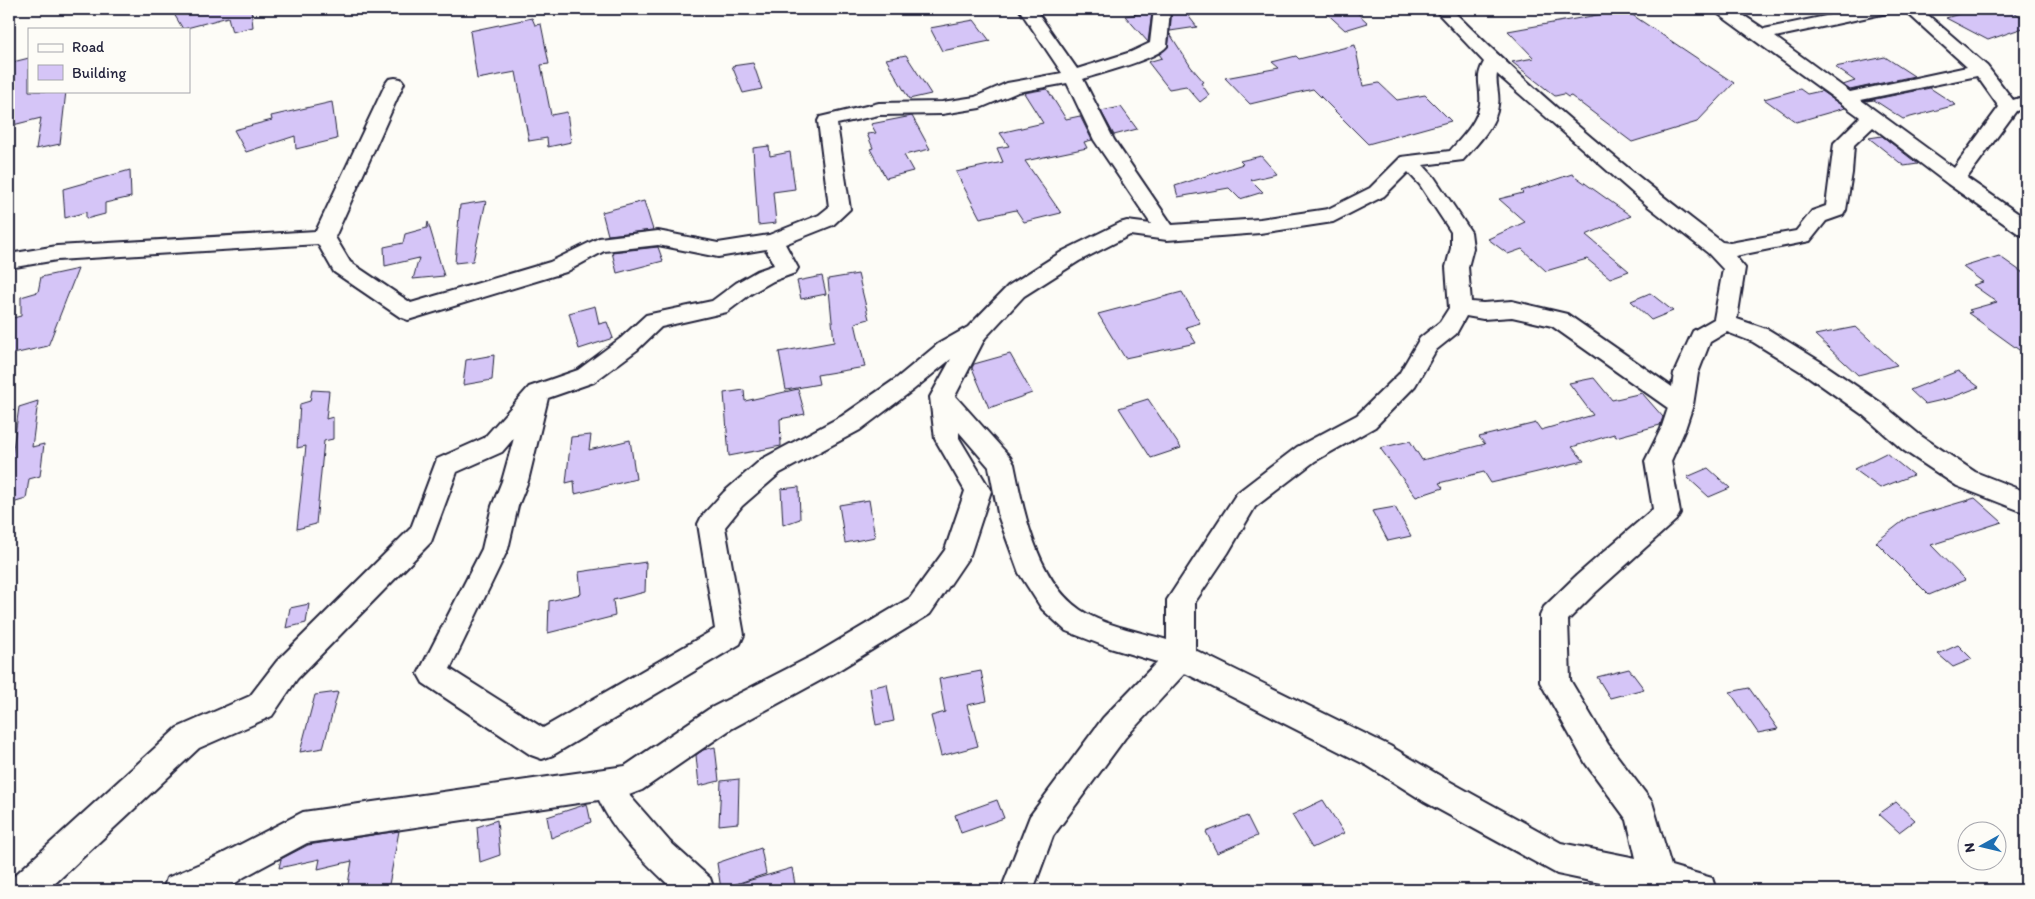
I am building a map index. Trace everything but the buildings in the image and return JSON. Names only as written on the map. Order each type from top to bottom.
[{"type":"street","points":[[1027,9],[1073,76],[1104,140],[1167,233]]},
{"type":"street","points":[[324,237],[342,267],[408,312],[558,267],[599,245],[658,238],[718,250],[773,241],[826,220],[840,209],[827,121],[879,109],[942,108],[980,102],[1013,87],[1073,76],[1137,56],[1158,46],[1162,9]]},
{"type":"street","points":[[1442,9],[1494,61],[1656,202],[1716,248],[1734,268],[1726,323]]},
{"type":"street","points":[[1723,9],[1762,35],[1956,180],[2026,229]]},
{"type":"street","points":[[1762,35],[1881,9]]},
{"type":"street","points":[[1911,9],[2018,105],[1956,180]]},
{"type":"street","points":[[179,890],[303,828],[630,780],[720,719],[824,664],[920,606],[957,555],[978,491],[947,440],[942,397],[976,333],[1016,291],[1071,256],[1127,228],[1167,233],[1260,226],[1333,215],[1377,192],[1408,161],[1456,156],[1475,134],[1489,109],[1486,72],[1494,61]]},
{"type":"street","points":[[1846,98],[1981,70]]},
{"type":"street","points":[[324,237],[395,83]]},
{"type":"street","points":[[1716,248],[1730,250],[1803,236],[1819,216],[1836,210],[1842,173],[1844,143],[1872,117]]},
{"type":"street","points":[[1017,890],[1041,827],[1114,728],[1181,656],[1181,600],[1219,545],[1246,500],[1306,454],[1366,421],[1407,380],[1428,344],[1448,328],[1460,308],[1457,268],[1462,248],[1462,232],[1427,181],[1408,161]]},
{"type":"street","points":[[9,261],[57,253],[324,237]]},
{"type":"street","points":[[24,890],[188,738],[261,706],[287,670],[422,534],[446,466],[493,446],[537,394],[586,376],[629,344],[654,321],[719,307],[758,280],[788,268],[773,241]]},
{"type":"street","points":[[1460,308],[1483,311],[1512,309],[1559,320],[1681,405]]},
{"type":"street","points":[[1646,885],[1641,813],[1597,754],[1555,682],[1554,616],[1586,584],[1667,513],[1658,461],[1673,429],[1681,405],[1686,373],[1700,337],[1726,323],[1762,336],[1813,368],[1872,409],[1912,444],[1966,479],[2026,503]]},
{"type":"street","points":[[537,394],[515,481],[505,506],[495,549],[433,674],[542,745],[730,635],[711,524],[733,499],[770,466],[851,423],[905,384],[946,350],[976,333]]},
{"type":"street","points":[[942,397],[1001,464],[1012,518],[1033,573],[1052,601],[1076,622],[1110,636],[1181,656],[1379,756],[1436,791],[1557,858],[1646,885],[1700,890]]},
{"type":"street","points":[[608,784],[619,808],[659,853],[698,890]]},
{"type":"street","points":[[200,890],[232,865]]}]
